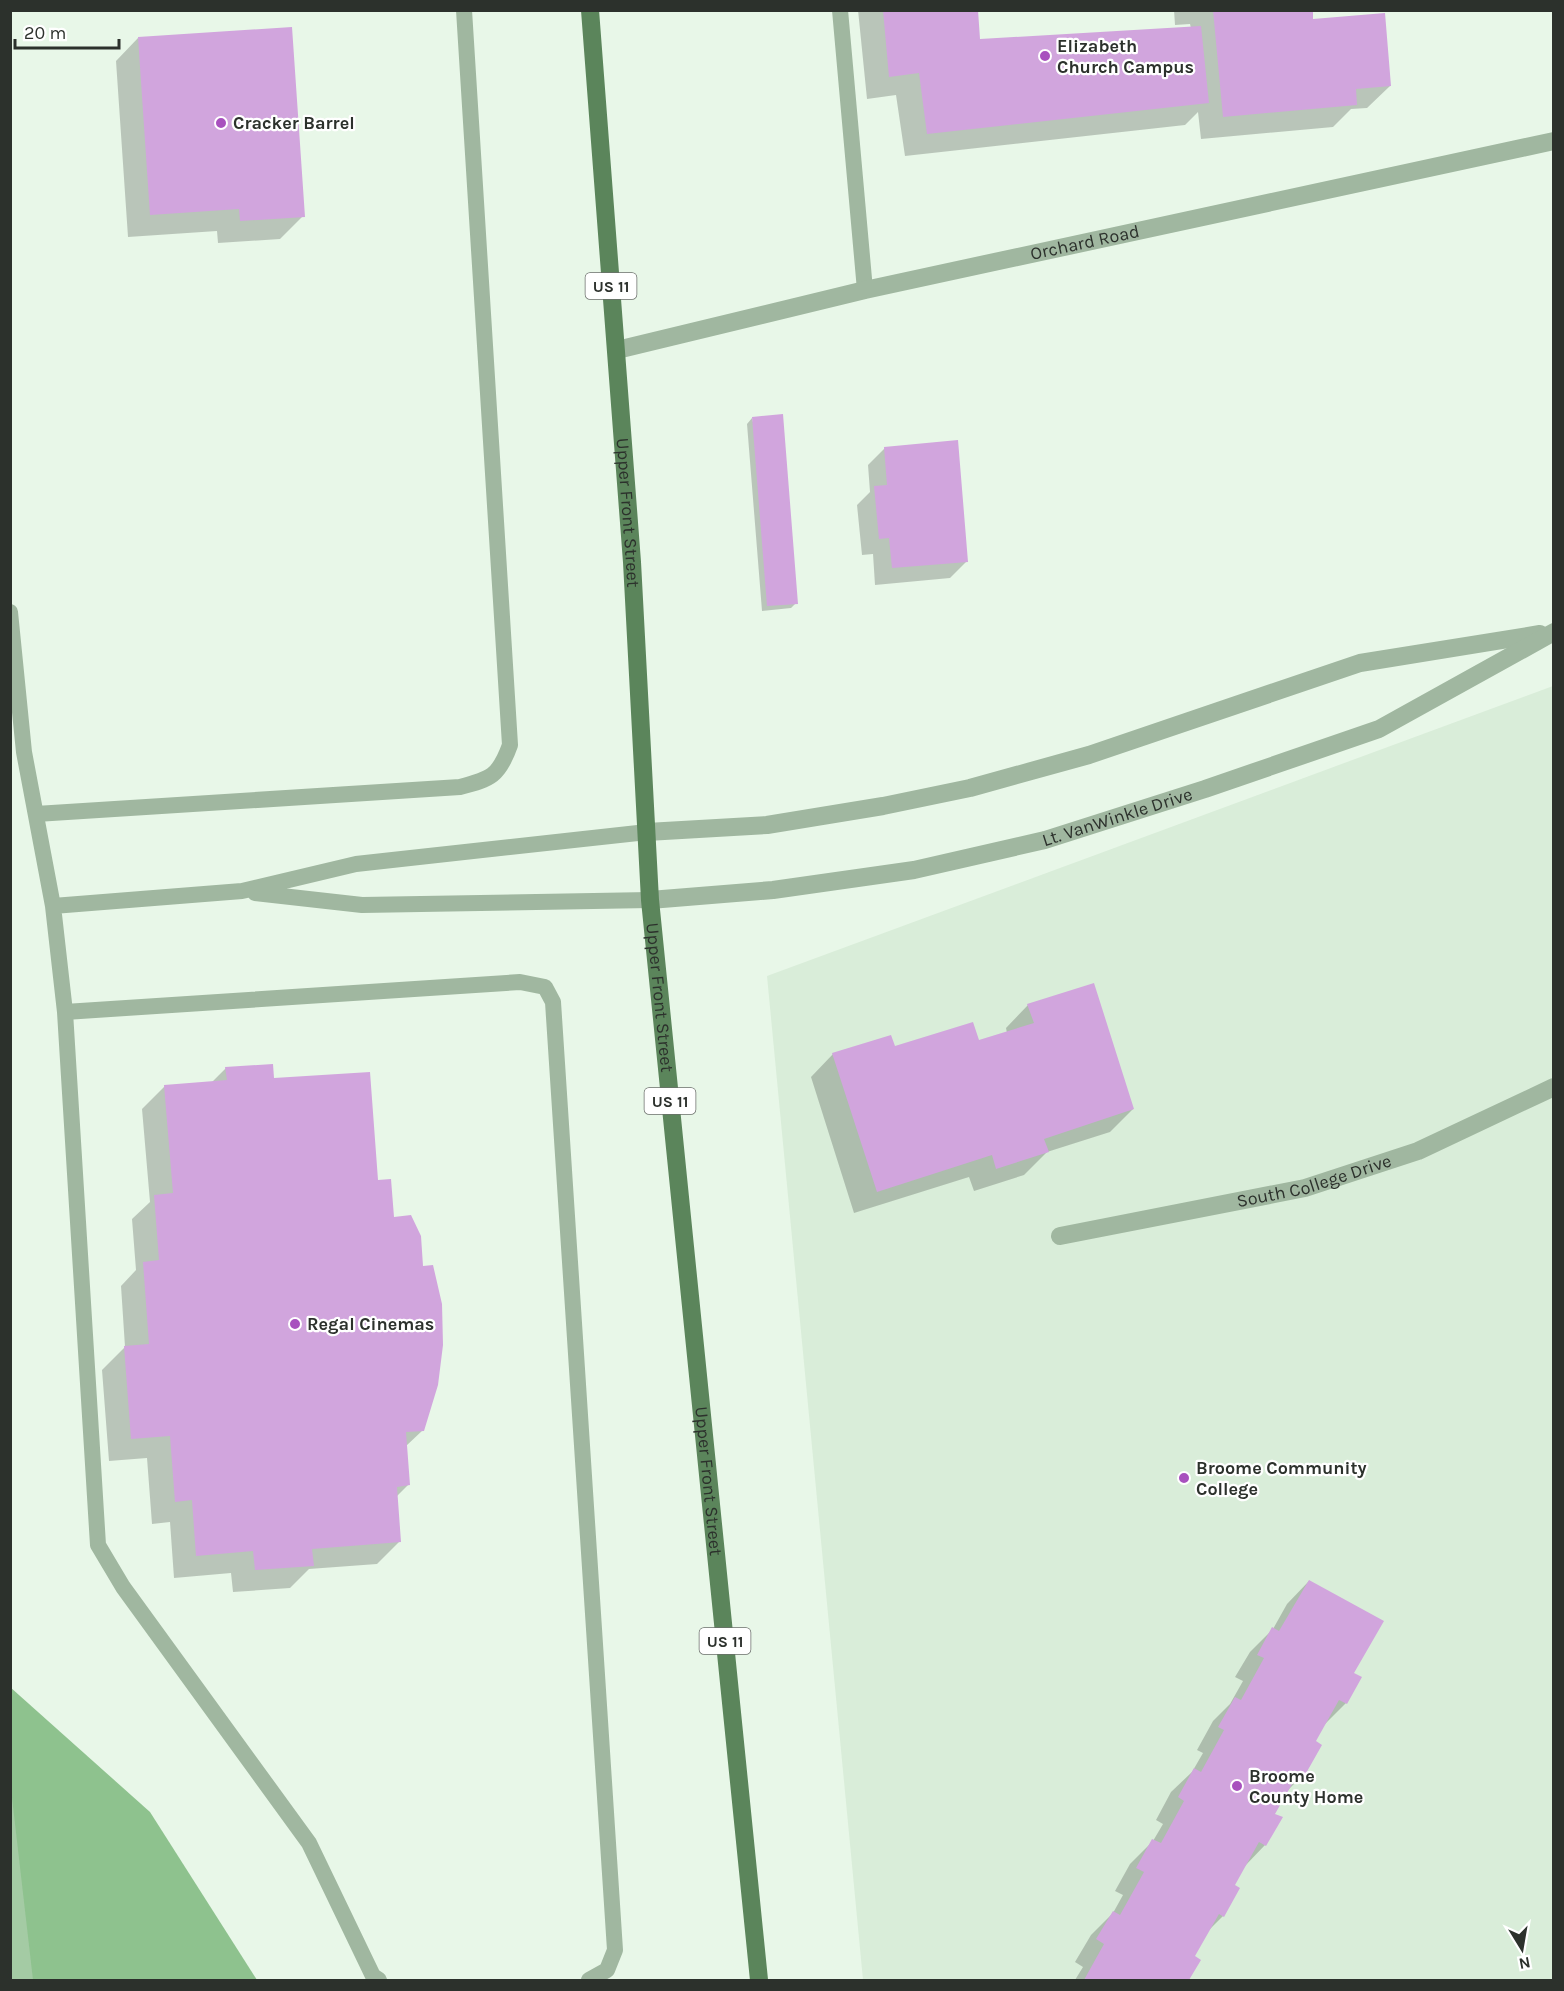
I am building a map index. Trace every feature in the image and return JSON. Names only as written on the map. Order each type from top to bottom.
[{"type":"main road","name":"Upper Front Street","points":[[590,10],[633,562],[650,900],[759,1980]]},
{"type":"street","name":"Orchard Road","points":[[616,350],[865,290],[1554,141]]},
{"type":"street","name":"Lt. VanWinkle Drive","points":[[647,832],[767,825],[883,806],[970,788],[1089,754],[1360,663],[1554,632]]},
{"type":"street","name":"Lt. VanWinkle Drive","points":[[650,900],[773,890],[914,870],[1046,840],[1205,789],[1379,729],[1554,632]]},
{"type":"street","name":"South College Drive","points":[[1060,1236],[1305,1188],[1418,1152],[1554,1087]]},
{"type":"lane","points":[[36,814],[460,787],[486,780],[502,768],[510,745],[464,10]]},
{"type":"lane","points":[[840,10],[865,290]]},
{"type":"lane","points":[[10,612],[24,752],[53,906],[65,1012],[98,1545],[123,1587],[309,1843],[373,1976],[379,1980]]},
{"type":"lane","points":[[53,906],[242,891],[356,864],[647,832]]},
{"type":"lane","points":[[242,891],[362,905],[650,900]]},
{"type":"lane","points":[[65,1012],[520,982],[545,987],[554,1002],[615,1950],[607,1970],[590,1980]]},
{"type":"shaded area","name":"Broome Community College","points":[[1553,686],[1553,1980],[863,1980],[767,976]]},
{"type":"green space","points":[[10,1687],[150,1812],[257,1980],[33,1980],[11,1789]]},
{"type":"green space","points":[[11,1748],[53,1980],[11,1980]]},
{"type":"building","name":"Elizabeth Church Campus","points":[[883,10],[978,10],[980,39],[1201,26],[1209,103],[927,134],[919,73],[889,77]]},
{"type":"building","name":"Elizabeth Church Campus","points":[[1213,10],[1313,10],[1313,19],[1385,13],[1391,86],[1356,89],[1357,105],[1223,117]]},
{"type":"building","name":"Cracker Barrel","points":[[292,27],[305,217],[240,221],[239,209],[150,215],[138,37]]},
{"type":"building","points":[[783,414],[798,604],[767,606],[752,417]]},
{"type":"building","points":[[958,440],[968,562],[892,568],[889,538],[879,539],[874,486],[887,485],[884,447]]},
{"type":"building","points":[[1094,983],[1134,1109],[1044,1139],[1049,1152],[996,1169],[992,1155],[877,1192],[832,1053],[891,1035],[895,1046],[973,1022],[979,1040],[1034,1023],[1027,1004]]},
{"type":"building","name":"Regal Cinemas","points":[[273,1064],[274,1078],[370,1072],[378,1180],[391,1179],[394,1217],[411,1215],[421,1236],[423,1266],[433,1265],[442,1304],[443,1345],[438,1385],[424,1431],[406,1432],[410,1485],[397,1487],[401,1542],[312,1549],[314,1566],[255,1570],[253,1551],[196,1556],[192,1500],[175,1502],[170,1436],[131,1439],[124,1346],[149,1344],[143,1262],[159,1260],[154,1195],[173,1193],[164,1085],[227,1080],[225,1067]]},
{"type":"building","name":"Broome County Home","points":[[1309,1580],[1384,1621],[1354,1673],[1362,1677],[1347,1704],[1339,1700],[1316,1741],[1322,1745],[1305,1775],[1299,1772],[1275,1814],[1283,1817],[1266,1846],[1259,1842],[1235,1885],[1240,1888],[1224,1917],[1219,1914],[1195,1956],[1201,1960],[1189,1980],[1084,1980],[1104,1944],[1096,1939],[1113,1911],[1120,1915],[1144,1872],[1136,1868],[1152,1839],[1161,1843],[1184,1801],[1178,1797],[1194,1768],[1201,1772],[1224,1730],[1218,1727],[1235,1697],[1241,1700],[1264,1658],[1257,1655],[1272,1627],[1279,1631]]},
{"type":"place","name":"Elizabeth Church Campus","points":[[1045,56]]},
{"type":"place","name":"Cracker Barrel","points":[[221,123]]},
{"type":"place","name":"Regal Cinemas","points":[[295,1324]]},
{"type":"place","name":"Broome Community College","points":[[1184,1478]]},
{"type":"place","name":"Broome County Home","points":[[1237,1786]]}]
